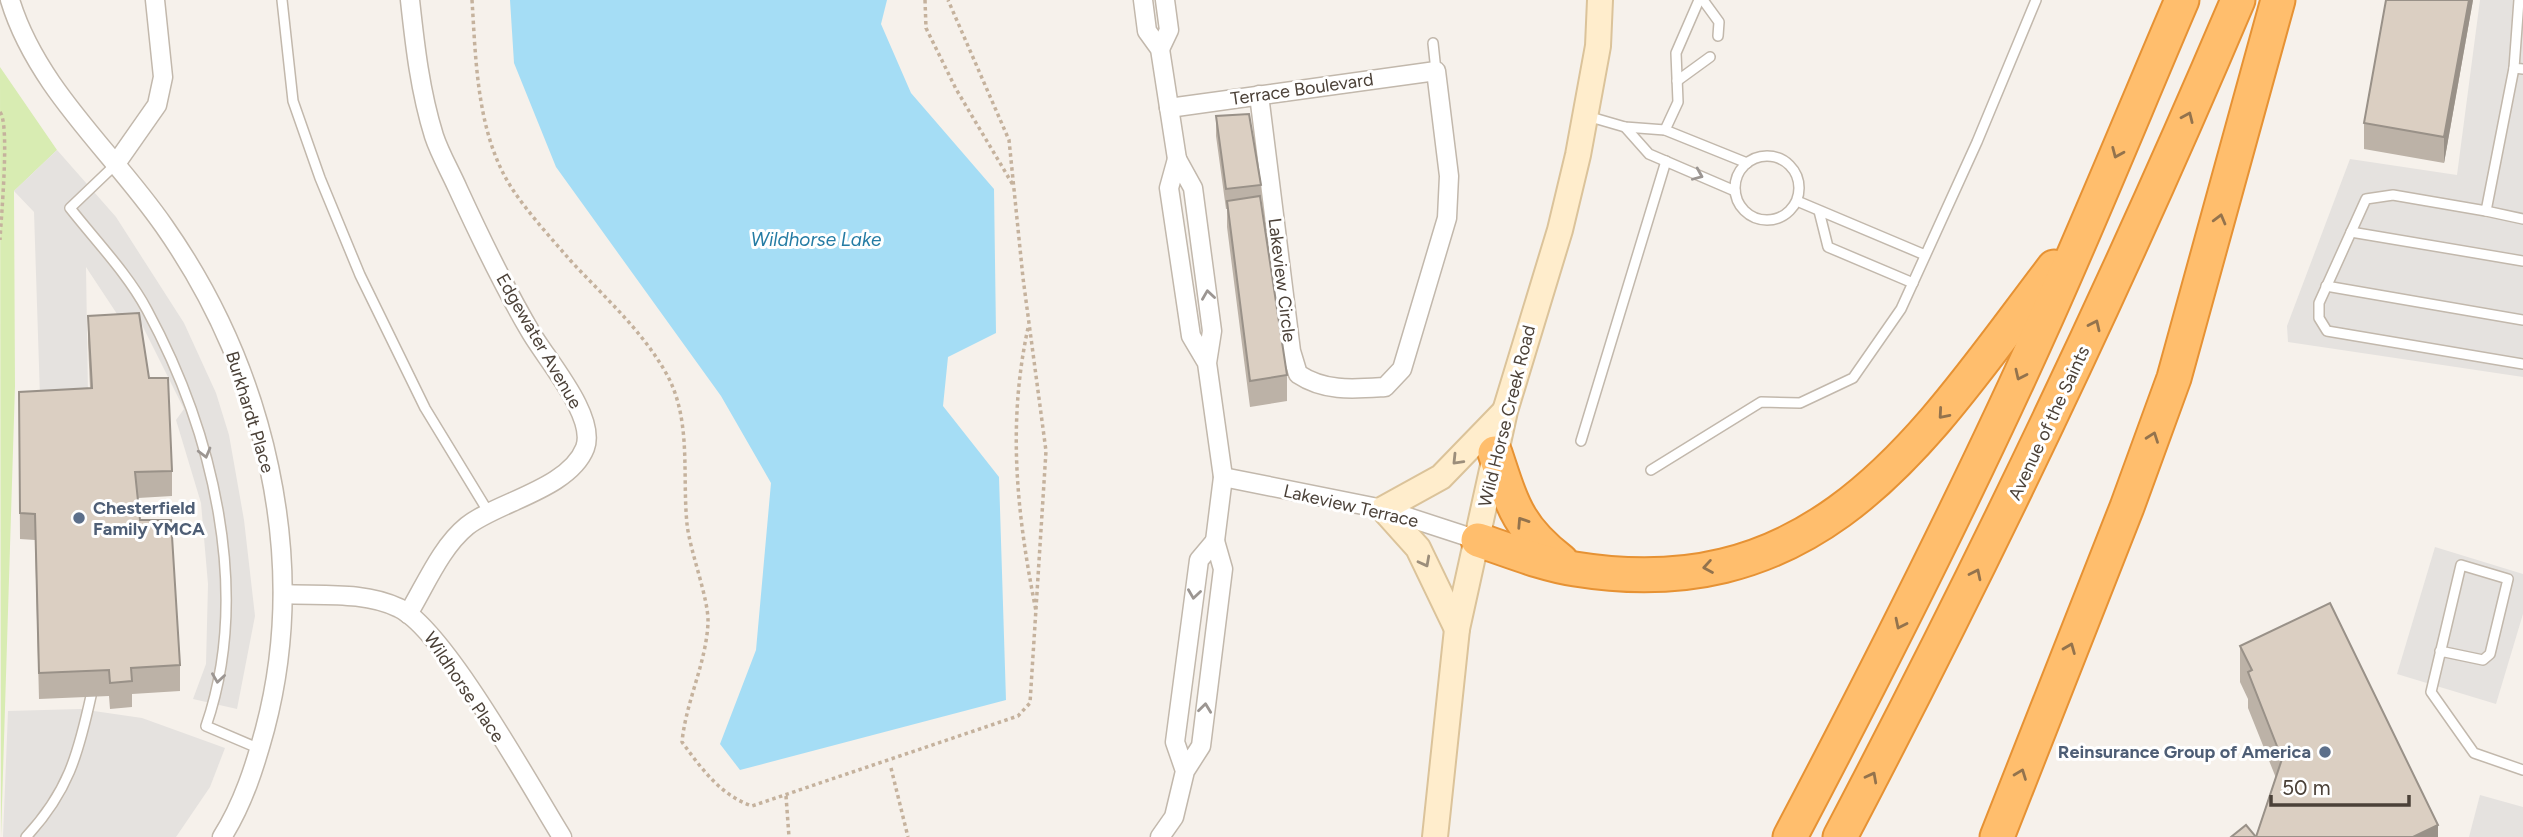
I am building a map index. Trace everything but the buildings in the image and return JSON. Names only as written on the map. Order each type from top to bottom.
[{"type":"highway","points":[[1790,837],[1869,687],[1944,534],[2088,223],[2182,0]]},
{"type":"highway","name":"Avenue of the Saints","points":[[1840,837],[1951,625],[2045,433],[2142,224],[2238,0]]},
{"type":"highway","points":[[1997,837],[2170,389],[2218,224],[2278,0]]},
{"type":"highway","points":[[1478,540],[1572,569],[1642,574],[1710,567],[1774,549],[1837,514],[1872,487],[1958,396],[2088,223]]},
{"type":"highway","points":[[1495,453],[1514,511],[1527,531],[1572,569]]},
{"type":"main road","name":"Wild Horse Creek Road","points":[[1435,837],[1457,629],[1505,411],[1560,230],[1587,116],[1598,46],[1600,0]]},
{"type":"main road","points":[[1457,629],[1418,548],[1383,509],[1441,477],[1505,411]]},
{"type":"street","name":"Burkhardt Place","points":[[10,0],[16,18],[52,85],[164,226],[204,290],[239,363],[263,441],[276,510],[284,594],[276,689],[260,749],[231,824],[222,837]]},
{"type":"street","points":[[115,165],[157,106],[163,77],[155,0]]},
{"type":"street","name":"Edgewater Avenue","points":[[408,614],[439,561],[466,527],[489,513],[529,496],[564,473],[585,449],[586,432],[581,411],[530,333],[477,232],[435,137],[417,70],[410,0]]},
{"type":"street","points":[[1143,0],[1147,31],[1160,49],[1177,159],[1193,188],[1212,331],[1207,363],[1223,477],[1215,541],[1223,569],[1201,746],[1185,771],[1174,817],[1160,837]]},
{"type":"street","points":[[1160,49],[1169,30],[1165,0]]},
{"type":"street","name":"Terrace Boulevard","points":[[1169,108],[1436,71]]},
{"type":"street","name":"Lakeview Circle","points":[[1259,95],[1292,351],[1298,374],[1315,386],[1354,389],[1385,387],[1402,369],[1447,218],[1449,176],[1436,71]]},
{"type":"street","name":"Lakeview Terrace","points":[[1223,477],[1383,509],[1478,540]]},
{"type":"street","points":[[1185,771],[1175,742],[1178,716],[1199,561],[1215,541]]},
{"type":"street","name":"Wildhorse Place","points":[[284,594],[364,598],[400,608],[421,623],[461,676],[562,837]]},
{"type":"lane","points":[[282,0],[293,101],[320,178],[360,275],[425,408],[489,513]]},
{"type":"lane","points":[[1665,131],[1678,103],[1676,54],[1701,0],[1719,22],[1718,36]]},
{"type":"lane","points":[[1651,470],[1761,402],[1800,403],[1853,378],[1901,309],[1978,142],[2036,0]]},
{"type":"lane","points":[[2486,211],[2519,68],[2519,0]]},
{"type":"lane","points":[[1433,43],[1436,71]]},
{"type":"lane","points":[[1677,81],[1710,57]]},
{"type":"lane","points":[[1587,116],[1625,127],[1665,131],[1747,163]]},
{"type":"lane","points":[[1625,127],[1649,154],[1735,191]]},
{"type":"lane","points":[[1767,156],[1787,163],[1798,180],[1797,201],[1783,216],[1762,220],[1744,210],[1735,191],[1736,180],[1747,163],[1767,156]]},
{"type":"lane","points":[[1581,441],[1666,161]]},
{"type":"lane","points":[[115,165],[71,208],[146,308],[184,388],[205,453],[215,499],[226,602],[225,634],[216,698],[205,726],[260,749]]},
{"type":"lane","points":[[2523,219],[2378,195],[2366,199],[2319,303],[2319,318],[2327,331],[2523,365]]},
{"type":"lane","points":[[1797,201],[1925,255]]},
{"type":"lane","points":[[1819,211],[1828,247],[1913,283]]},
{"type":"lane","points":[[2351,232],[2523,261]]},
{"type":"lane","points":[[2326,286],[2523,320]]},
{"type":"lane","points":[[2440,651],[2483,660],[2490,654],[2508,579],[2461,565],[2440,651],[2431,692],[2474,752],[2523,770]]},
{"type":"lane","points":[[26,837],[49,813],[69,779],[91,696]]},
{"type":"path","points":[[472,0],[477,83],[501,166],[513,189],[570,259],[635,327],[667,375],[681,416],[686,454],[687,525],[709,619],[705,652],[684,720],[682,742],[703,771],[733,800],[752,806],[1018,716],[1030,703],[1046,452],[1009,140],[948,0]]},
{"type":"path","points":[[925,0],[926,28],[956,89],[1015,189]]},
{"type":"path","points":[[0,112],[4,117],[4,148],[0,240]]},
{"type":"path","points":[[1029,322],[1021,356],[1015,487],[1020,531],[1037,616]]},
{"type":"path","points":[[891,768],[908,837]]},
{"type":"path","points":[[786,796],[789,837]]},
{"type":"green space","points":[[0,67],[57,150],[14,191],[15,386],[1,837]]},
{"type":"shaded area","points":[[2480,0],[2523,0],[2523,377],[2288,342],[2287,326],[2350,159],[2457,175]]},
{"type":"shaded area","points":[[57,150],[116,217],[184,323],[216,393],[229,435],[244,520],[255,616],[237,709],[193,699],[206,664],[208,584],[201,503],[176,420],[184,409],[142,325],[121,320],[86,267],[88,395],[40,397],[34,212],[14,191]]},
{"type":"shaded area","points":[[2435,547],[2523,574],[2523,614],[2496,704],[2397,674]]},
{"type":"shaded area","points":[[80,709],[142,718],[225,748],[210,787],[176,837],[3,837],[8,711]]},
{"type":"shaded area","points":[[2480,795],[2523,807],[2523,837],[2469,837]]},
{"type":"water","name":"Wildhorse Lake","points":[[510,0],[887,0],[881,24],[911,93],[994,189],[996,333],[948,357],[943,406],[999,477],[1006,700],[740,770],[720,744],[756,650],[771,483],[721,396],[556,167],[514,63]]},
{"type":"place","name":"Chesterfield Family YMCA","points":[[79,518]]},
{"type":"place","name":"Reinsurance Group of America","points":[[2325,752]]}]
